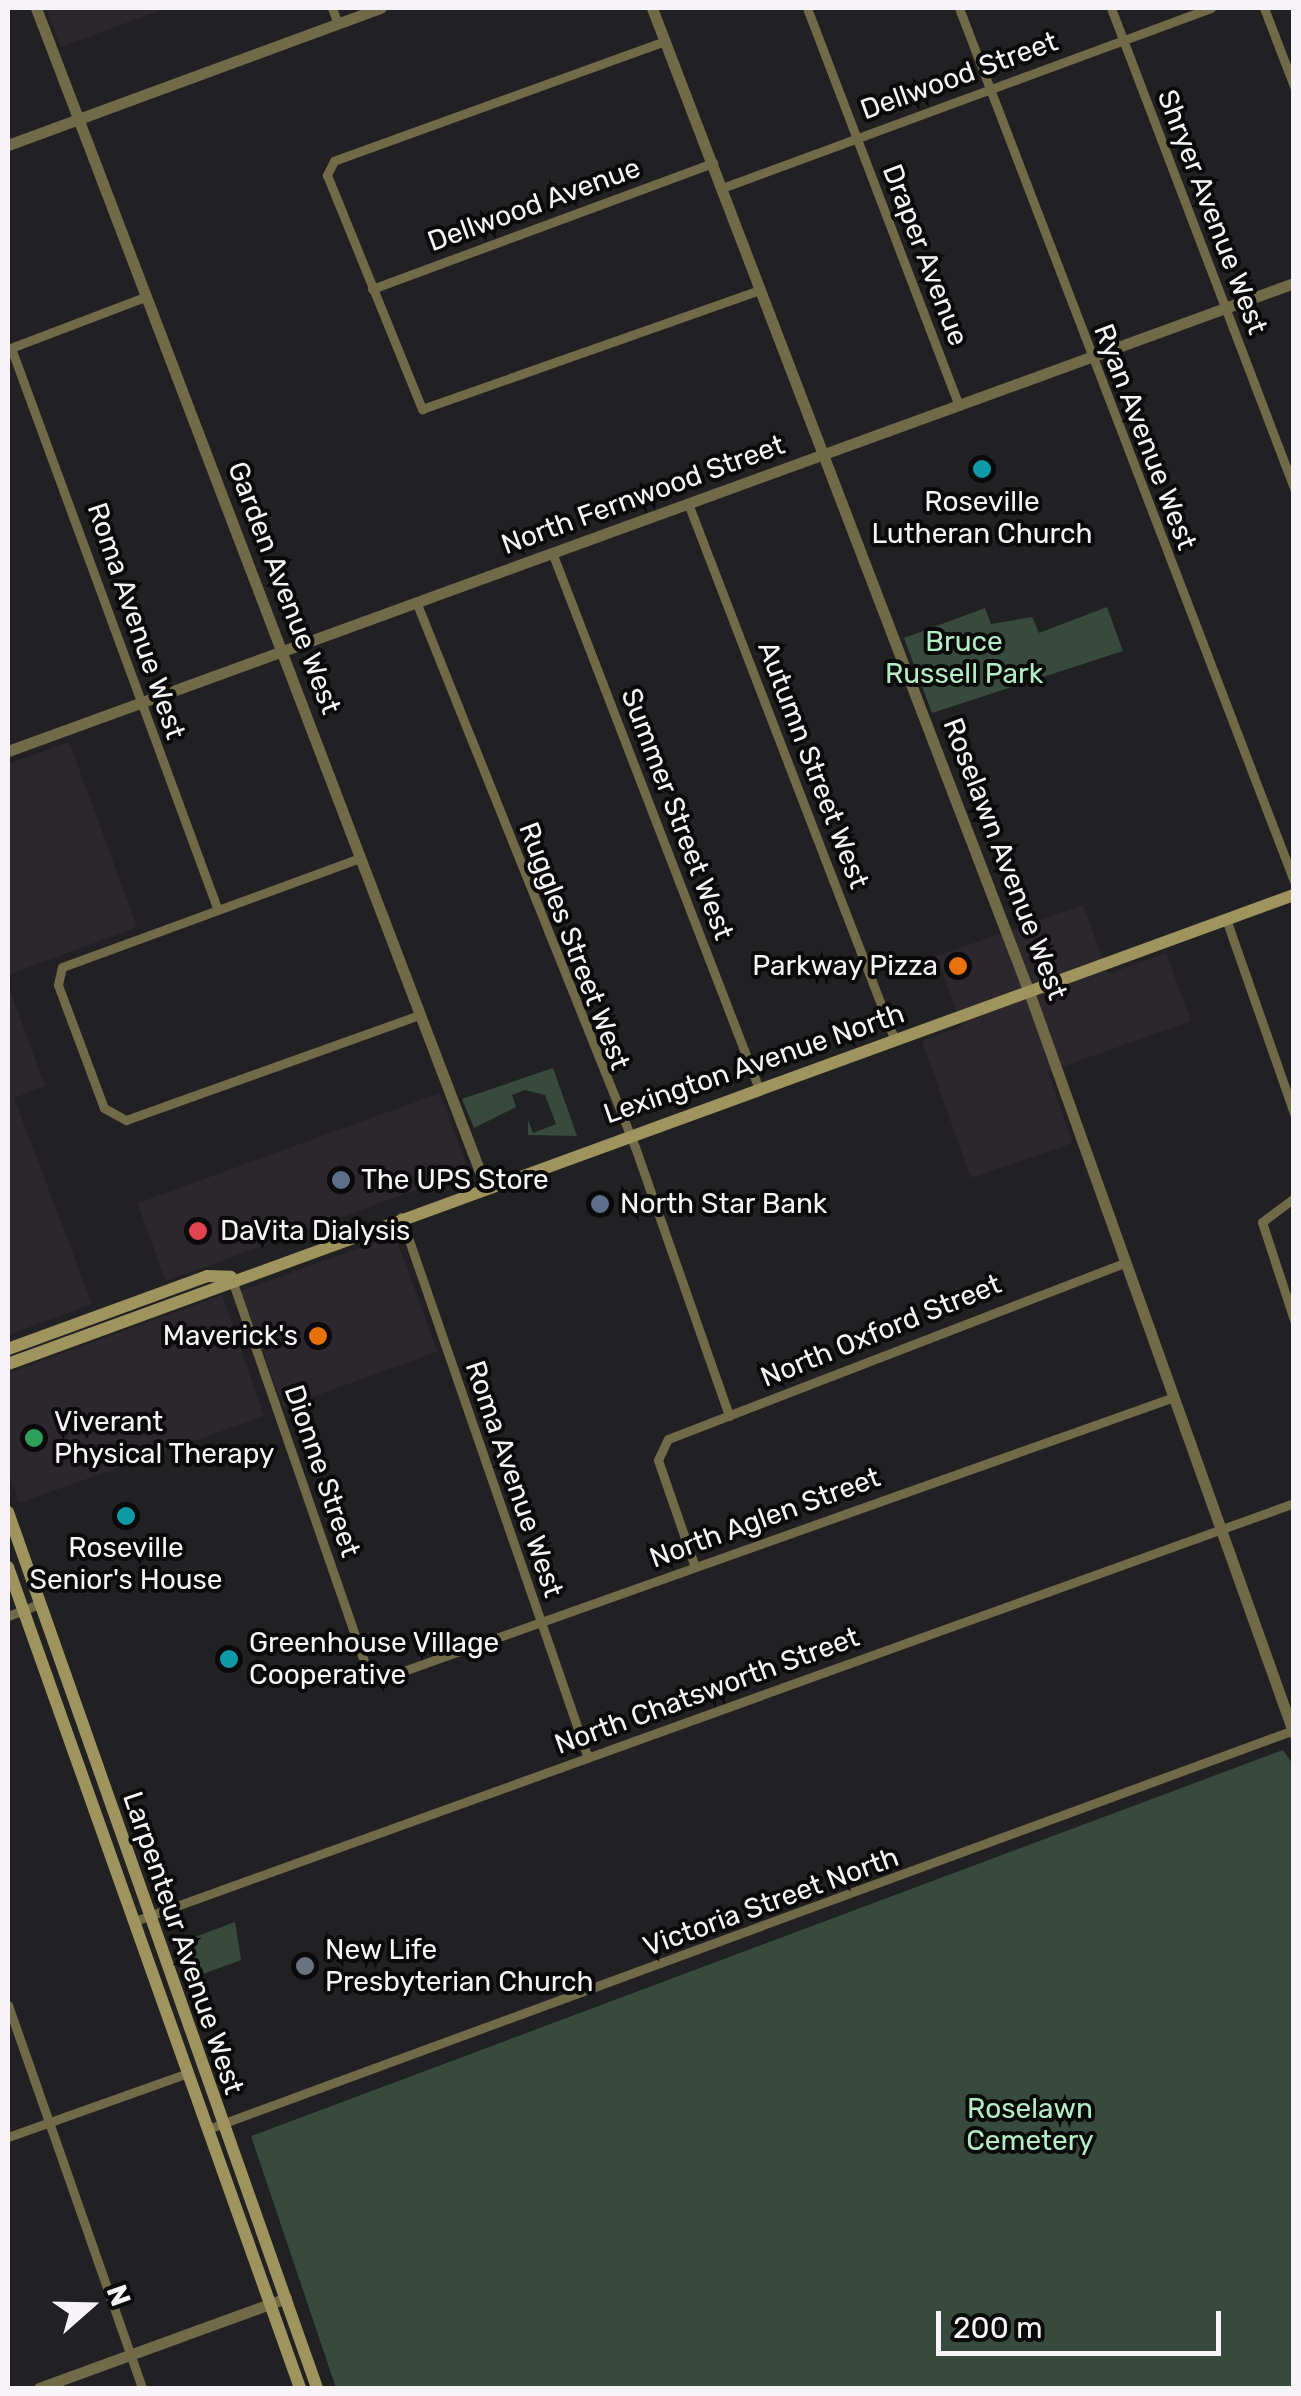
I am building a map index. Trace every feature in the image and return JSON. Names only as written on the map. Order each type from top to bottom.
[{"type":"main road","name":"Lexington Avenue North","points":[[8,1364],[231,1276],[760,1090],[1294,895]]},
{"type":"main road","name":"Lexington Avenue North","points":[[8,1349],[206,1276],[231,1276]]},
{"type":"main road","name":"Larpenteur Avenue West","points":[[8,1512],[188,2073],[286,2298],[317,2388]]},
{"type":"main road","name":"Larpenteur Avenue West","points":[[8,1566],[214,2126],[300,2388]]},
{"type":"street","name":"Garden Avenue West","points":[[36,8],[486,1185]]},
{"type":"street","points":[[332,8],[338,24]]},
{"type":"street","points":[[8,144],[381,8]]},
{"type":"street","name":"Roselawn Avenue West","points":[[652,8],[1029,992],[1217,1531],[1292,1732]]},
{"type":"street","name":"Draper Avenue","points":[[807,8],[959,406]]},
{"type":"street","name":"Ryan Avenue West","points":[[959,8],[1090,358],[1294,881]]},
{"type":"street","name":"Shryer Avenue West","points":[[1111,8],[1294,488]]},
{"type":"street","name":"Dellwood Street","points":[[722,188],[1212,8]]},
{"type":"street","points":[[1264,8],[1294,86]]},
{"type":"street","points":[[666,41],[328,166],[372,289],[422,410],[760,290]]},
{"type":"street","name":"Dellwood Avenue","points":[[372,289],[712,164]]},
{"type":"street","name":"North Fernwood Street","points":[[8,751],[1294,283]]},
{"type":"street","points":[[9,349],[145,297]]},
{"type":"street","name":"Roma Avenue West","points":[[9,349],[146,702],[217,908]]},
{"type":"street","name":"Autumn Street West","points":[[689,506],[895,1041]]},
{"type":"street","name":"Summer Street West","points":[[553,555],[760,1090]]},
{"type":"street","name":"Ruggles Street West","points":[[418,604],[729,1416]]},
{"type":"street","points":[[360,858],[217,908],[58,973],[113,1118],[420,1015]]},
{"type":"street","points":[[1226,920],[1294,1113]]},
{"type":"street","points":[[1294,1198],[1263,1216],[1294,1320]]},
{"type":"street","name":"Roma Avenue West","points":[[400,1215],[588,1758]]},
{"type":"street","name":"North Oxford Street","points":[[696,1568],[660,1448],[729,1416],[1124,1263]]},
{"type":"street","name":"Dionne Street","points":[[231,1276],[375,1676]]},
{"type":"street","name":"North Aglen Street","points":[[375,1676],[696,1568],[1171,1398]]},
{"type":"street","name":"North Chatsworth Street","points":[[140,1920],[1294,1503]]},
{"type":"street","points":[[8,1616],[40,1604]]},
{"type":"street","name":"Victoria Street North","points":[[214,2126],[1292,1732]]},
{"type":"street","points":[[8,2005],[142,2388]]},
{"type":"street","points":[[8,2137],[188,2073]]},
{"type":"street","points":[[39,2388],[286,2298]]},
{"type":"shaded area","points":[[46,8],[167,8],[61,47]]},
{"type":"shaded area","points":[[69,742],[137,927],[8,975],[8,764]]},
{"type":"shaded area","points":[[1083,905],[1108,974],[1166,953],[1191,1021],[1048,1072],[1073,1143],[971,1178],[922,1041],[962,1026],[936,956]]},
{"type":"shaded area","points":[[8,985],[45,1086],[14,1098],[92,1304],[8,1335]]},
{"type":"shaded area","points":[[440,1093],[468,1171],[166,1281],[137,1203]]},
{"type":"shaded area","points":[[395,1235],[437,1352],[283,1408],[241,1291]]},
{"type":"shaded area","points":[[222,1295],[264,1416],[19,1503],[8,1469],[8,1373]]},
{"type":"green space","name":"Bruce Russell Park","points":[[1107,607],[1123,651],[932,713],[904,638],[985,608],[991,624],[1032,617],[1039,633]]},
{"type":"green space","points":[[553,1068],[577,1136],[528,1135],[528,1120],[533,1133],[556,1124],[545,1095],[525,1090],[512,1095],[516,1107],[474,1128],[462,1099]]},
{"type":"green space","name":"Roselawn Cemetery","points":[[1283,1750],[1294,1766],[1293,2388],[336,2388],[251,2136]]},
{"type":"green space","points":[[235,1922],[241,1960],[200,1975],[187,1940]]},
{"type":"place","name":"Roseville Lutheran Church","points":[[982,469]]},
{"type":"place","name":"Parkway Pizza","points":[[958,966]]},
{"type":"place","name":"The UPS Store","points":[[341,1180]]},
{"type":"place","name":"North Star Bank","points":[[600,1204]]},
{"type":"place","name":"DaVita Dialysis","points":[[198,1231]]},
{"type":"place","name":"Maverick's","points":[[318,1336]]},
{"type":"place","name":"Viverant Physical Therapy","points":[[34,1438]]},
{"type":"place","name":"Roseville Senior's House","points":[[126,1516]]},
{"type":"place","name":"Greenhouse Village Cooperative","points":[[229,1659]]},
{"type":"place","name":"New Life Presbyterian Church","points":[[305,1966]]}]
